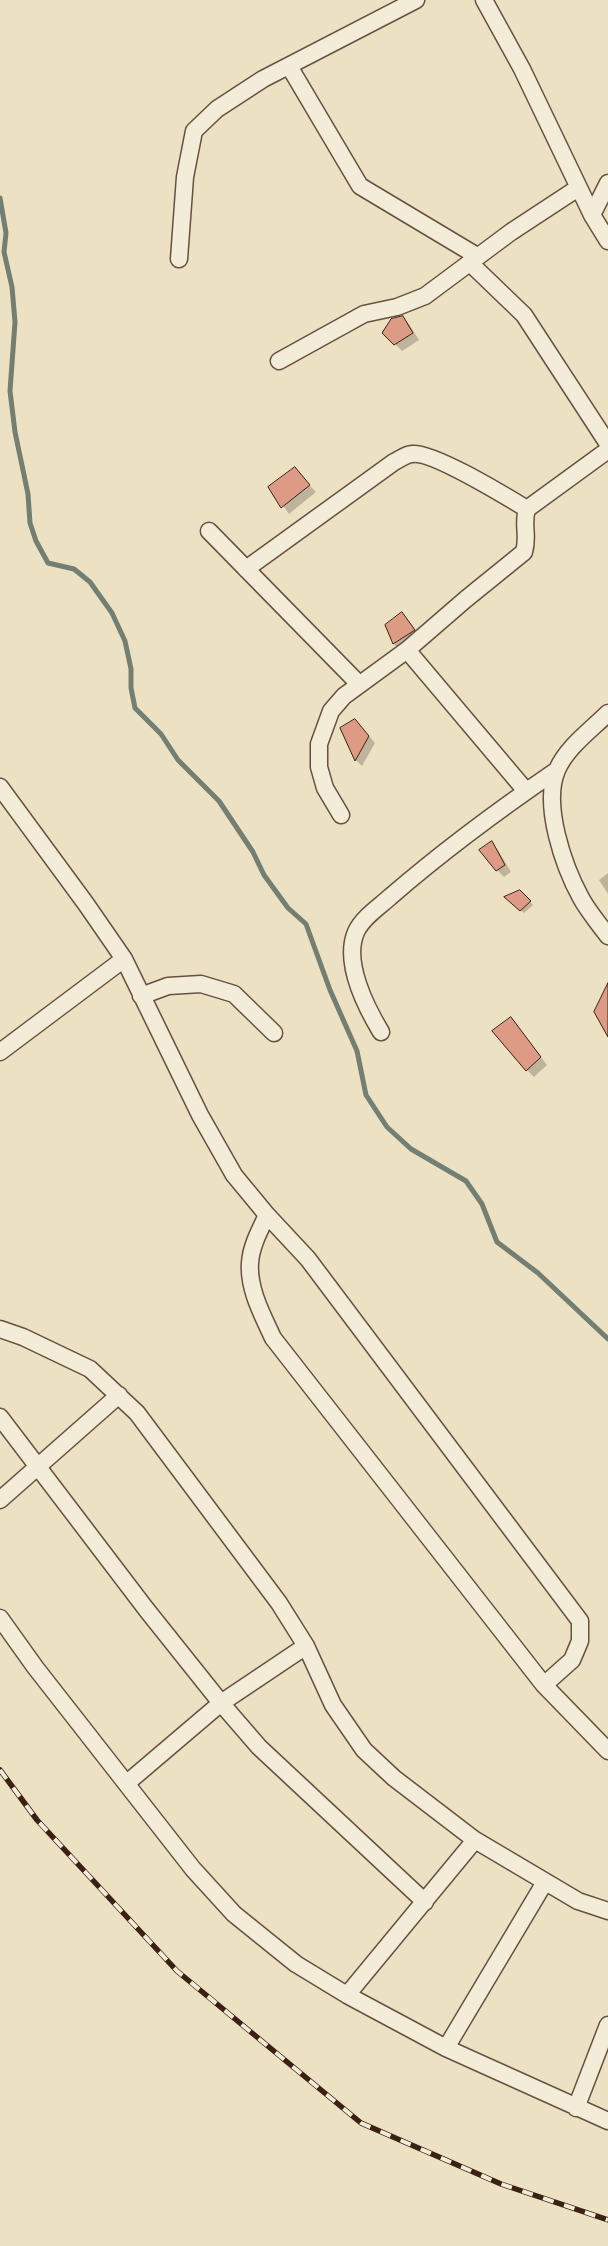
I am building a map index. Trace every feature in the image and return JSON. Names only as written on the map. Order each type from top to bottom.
[{"type":"street","points":[[179,259],[185,176],[194,130],[217,109],[263,79],[416,0]]},
{"type":"street","points":[[484,0],[522,69],[578,188],[608,241]]},
{"type":"street","points":[[289,66],[360,186],[473,259],[524,315],[608,444]]},
{"type":"street","points":[[592,215],[608,184]]},
{"type":"street","points":[[279,361],[364,314],[398,307],[425,296],[473,259],[578,188]]},
{"type":"street","points":[[341,815],[326,788],[321,774],[318,744],[331,711],[358,684],[407,650],[524,552],[528,540],[524,519],[527,509],[608,450]]},
{"type":"street","points":[[246,569],[394,462],[411,454],[425,455],[487,485],[527,509]]},
{"type":"street","points":[[209,531],[358,684]]},
{"type":"street","points":[[407,650],[526,791]]},
{"type":"street","points":[[381,1032],[369,1012],[356,975],[352,951],[356,932],[367,918],[410,880],[526,791],[557,770],[572,748],[608,713]]},
{"type":"street","points":[[557,770],[551,797],[558,843],[581,899],[608,936]]},
{"type":"street","points":[[0,787],[124,959],[200,1115],[230,1167],[267,1215],[308,1259],[580,1621],[580,1641],[572,1660],[544,1685]]},
{"type":"street","points":[[0,1052],[124,959]]},
{"type":"street","points":[[141,996],[168,986],[201,984],[234,994],[274,1032]]},
{"type":"street","points":[[267,1215],[256,1238],[250,1264],[254,1294],[273,1338],[544,1685],[608,1751]]},
{"type":"street","points":[[0,1329],[23,1337],[90,1369],[120,1395],[137,1413],[248,1560],[306,1646],[333,1705],[364,1750],[394,1778],[475,1840],[578,1900],[608,1912]]},
{"type":"street","points":[[0,1500],[120,1395]]},
{"type":"street","points":[[0,1417],[221,1704],[259,1747],[425,1902]]},
{"type":"street","points":[[0,1618],[35,1667],[193,1869],[234,1914],[296,1964],[348,1995],[446,2048],[608,2121]]},
{"type":"street","points":[[127,1783],[221,1704],[306,1646]]},
{"type":"street","points":[[348,1995],[475,1840]]},
{"type":"street","points":[[446,2048],[545,1882]]},
{"type":"street","points":[[576,2108],[608,2024]]},
{"type":"building","points":[[403,316],[413,333],[394,345],[382,333],[391,319]]},
{"type":"building","points":[[295,467],[310,485],[281,508],[268,487]]},
{"type":"building","points":[[402,612],[415,630],[393,644],[385,625]]},
{"type":"building","points":[[355,719],[369,736],[355,761],[340,728]]},
{"type":"building","points":[[492,841],[505,865],[496,871],[479,850]]},
{"type":"building","points":[[520,890],[531,901],[520,911],[504,897]]},
{"type":"building","points":[[608,983],[608,1037],[594,1012]]},
{"type":"building","points":[[511,1017],[541,1057],[526,1071],[492,1031]]},
{"type":"waterway","points":[[0,198],[6,233],[4,252],[12,287],[15,322],[10,391],[15,432],[28,494],[30,523],[36,541],[48,563],[74,569],[90,582],[112,613],[125,641],[131,669],[131,688],[135,708],[161,734],[178,760],[219,801],[253,852],[264,875],[288,908],[306,924],[330,990],[357,1051],[366,1095],[387,1127],[411,1149],[466,1181],[482,1204],[497,1242],[538,1273],[608,1339]]},
{"type":"railway","points":[[0,1770],[37,1820],[177,1971],[361,2123],[501,2184],[608,2220]]}]
